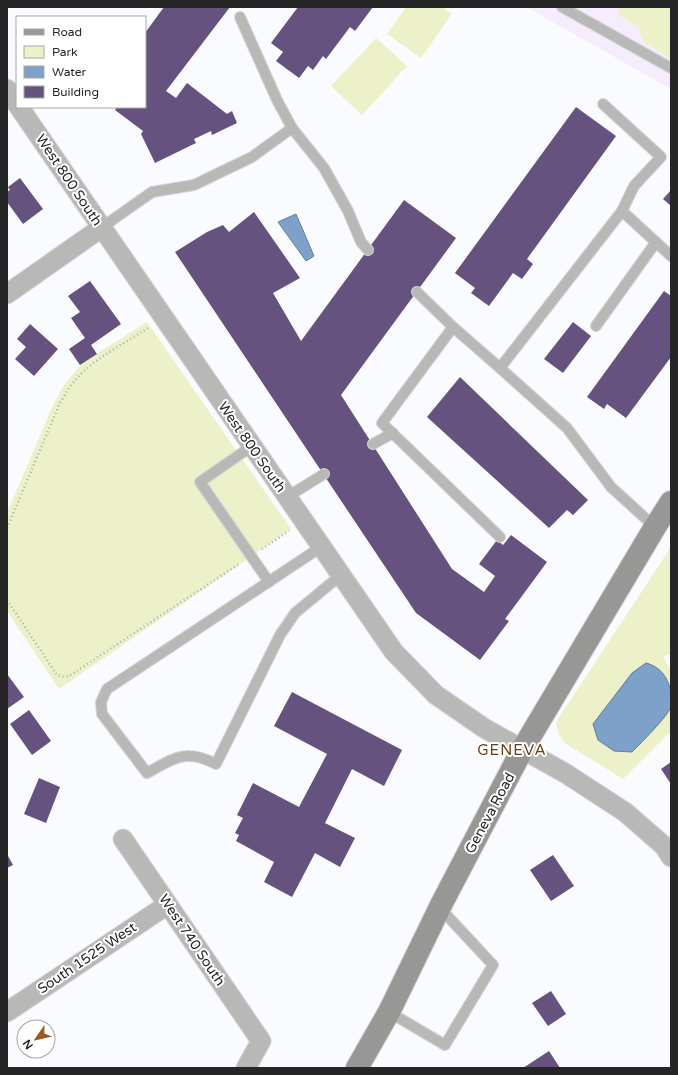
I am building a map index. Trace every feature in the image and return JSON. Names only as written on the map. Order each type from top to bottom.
[{"type":"main road","name":"Geneva Road","points":[[357,1068],[389,1012],[440,908],[522,750],[654,527],[671,502]]},
{"type":"street","points":[[7,89],[16,102]]},
{"type":"street","name":"West 800 South","points":[[20,108],[394,652],[436,695],[484,728],[565,773],[625,812],[664,846],[671,856]]},
{"type":"street","points":[[7,294],[101,228]]},
{"type":"street","name":"West 740 South","points":[[123,839],[261,1041],[246,1068]]},
{"type":"street","name":"South 1525 West","points":[[7,1012],[168,905]]},
{"type":"lane","points":[[562,7],[671,68]]},
{"type":"lane","points":[[240,17],[277,100],[292,128],[324,168],[348,211],[361,242],[368,250]]},
{"type":"lane","points":[[500,368],[622,212],[634,186],[661,157],[603,104]]},
{"type":"lane","points":[[101,228],[152,192],[194,185],[252,157],[292,128]]},
{"type":"lane","points":[[622,212],[671,256]]},
{"type":"lane","points":[[596,326],[656,242]]},
{"type":"lane","points":[[416,292],[453,327],[567,428],[611,487],[654,527]]},
{"type":"lane","points":[[453,327],[382,422],[500,537]]},
{"type":"lane","points":[[373,444],[393,433]]},
{"type":"lane","points":[[252,446],[200,482],[269,582]]},
{"type":"lane","points":[[287,497],[324,474]]},
{"type":"lane","points":[[321,547],[108,689],[101,702],[102,714],[147,773],[170,760],[184,756],[203,758],[216,764],[280,635],[295,613],[341,575]]},
{"type":"lane","points":[[389,1012],[445,1045],[493,965],[440,908]]},
{"type":"path","points":[[7,528],[60,404],[68,390],[91,365],[150,327]]},
{"type":"path","points":[[7,600],[57,675],[64,677],[69,676],[291,529]]},
{"type":"shaded area","points":[[526,7],[671,7],[671,89],[604,51]]},
{"type":"green space","points":[[406,7],[442,7],[452,14],[421,58],[387,34]]},
{"type":"green space","points":[[621,7],[671,7],[671,58],[644,43],[638,27],[617,14]]},
{"type":"green space","points":[[376,38],[407,66],[362,115],[331,86]]},
{"type":"green space","points":[[147,322],[291,529],[59,689],[7,611],[7,513],[53,405],[64,385],[82,363]]},
{"type":"green space","points":[[671,547],[671,654],[663,657],[671,670],[671,731],[623,779],[563,742],[558,732],[556,722]]},
{"type":"water","points":[[296,214],[314,256],[306,261],[278,222]]},
{"type":"water","points":[[646,663],[661,671],[667,681],[671,692],[671,707],[647,737],[632,752],[614,751],[598,740],[593,724],[632,673]]},
{"type":"building","points":[[164,7],[230,7],[166,91],[176,98],[187,83],[227,114],[232,111],[237,123],[212,135],[211,131],[194,139],[196,143],[155,163],[141,134],[143,131],[115,110],[116,108],[146,108],[146,32]]},
{"type":"building","points":[[298,7],[373,7],[355,31],[350,27],[326,59],[323,56],[313,70],[308,66],[299,78],[276,61],[283,52],[271,43]]},
{"type":"building","points":[[576,107],[616,136],[527,259],[533,264],[522,279],[513,273],[489,306],[471,293],[475,288],[455,273]]},
{"type":"building","points":[[20,178],[43,209],[23,224],[7,202],[7,192],[10,190],[8,187]]},
{"type":"building","points":[[671,190],[671,206],[663,199]]},
{"type":"building","points":[[404,200],[456,238],[341,395],[452,569],[484,592],[495,576],[479,564],[497,540],[503,545],[511,535],[547,562],[505,619],[509,621],[480,660],[416,613],[175,252],[207,232],[223,225],[229,232],[254,212],[300,278],[273,293],[301,341]]},
{"type":"building","points":[[90,281],[121,324],[91,345],[97,354],[80,365],[69,349],[85,338],[71,318],[80,312],[68,296]]},
{"type":"building","points":[[664,291],[671,296],[671,357],[626,418],[607,404],[604,409],[587,397]]},
{"type":"building","points":[[573,322],[591,336],[563,373],[544,359]]},
{"type":"building","points":[[30,324],[58,349],[34,376],[15,359],[26,347],[17,339]]},
{"type":"building","points":[[460,377],[588,500],[573,515],[567,510],[549,528],[427,417]]},
{"type":"building","points":[[7,674],[24,697],[7,709]]},
{"type":"building","points":[[292,692],[402,750],[384,786],[352,769],[325,823],[355,838],[340,867],[315,853],[292,897],[264,882],[274,862],[236,841],[239,835],[235,833],[243,818],[237,815],[253,783],[299,807],[327,754],[274,726]]},
{"type":"building","points":[[29,710],[51,741],[32,755],[10,724]]},
{"type":"building","points":[[671,762],[671,784],[661,769]]},
{"type":"building","points":[[39,778],[60,787],[46,823],[24,814]]},
{"type":"building","points":[[7,854],[13,865],[7,868]]},
{"type":"building","points":[[553,855],[574,886],[551,901],[530,870]]},
{"type":"building","points":[[551,991],[566,1014],[548,1026],[532,1003]]},
{"type":"building","points":[[549,1051],[560,1068],[523,1068]]},
{"type":"district","name":"GENEVA","points":[[512,750]]}]
